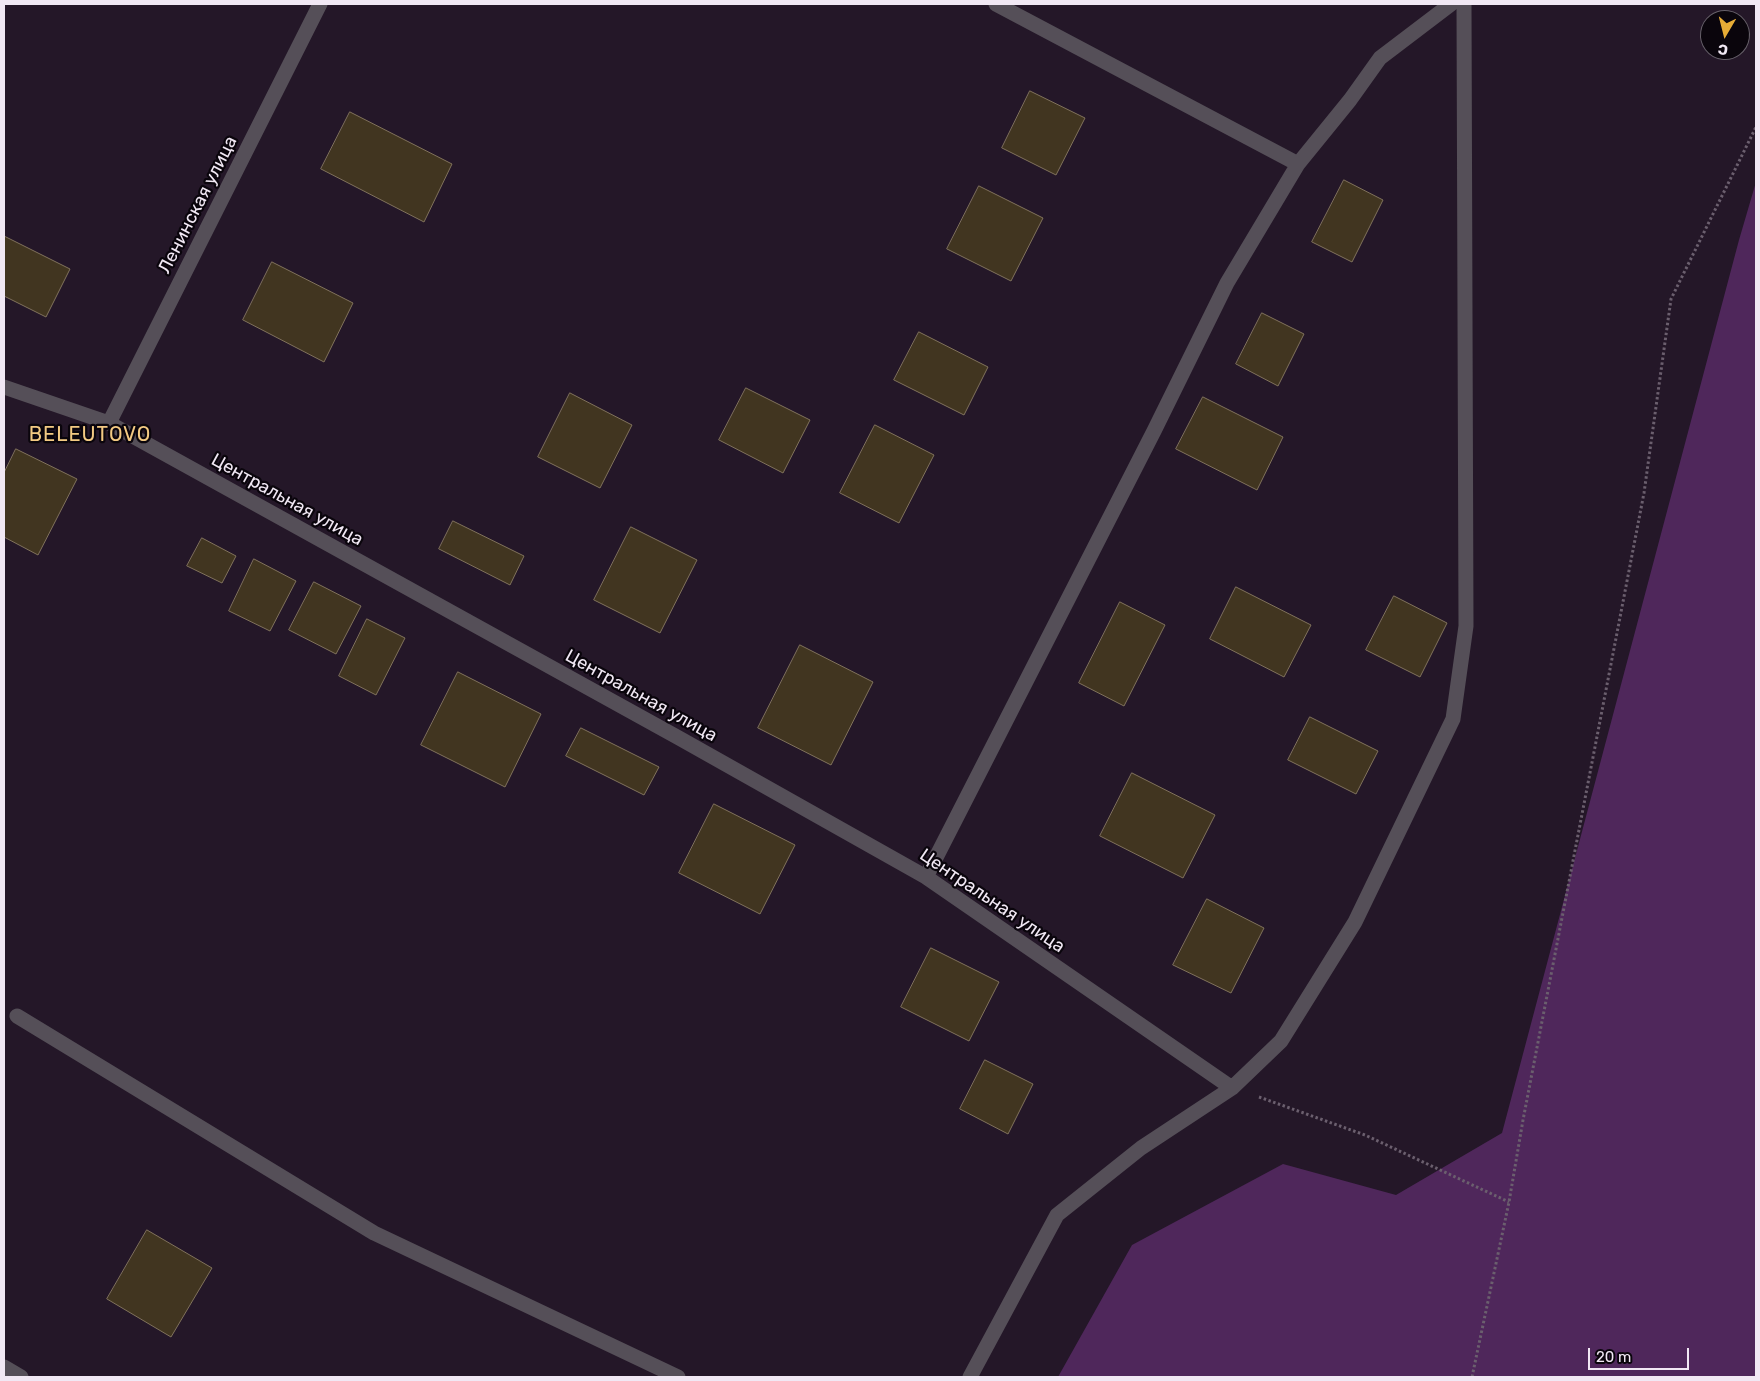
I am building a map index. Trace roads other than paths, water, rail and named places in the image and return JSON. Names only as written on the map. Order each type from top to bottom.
[{"type":"street","name":"Ленинская улица","points":[[109,423],[320,4]]},
{"type":"street","points":[[996,4],[1298,164]]},
{"type":"street","points":[[926,877],[1154,431],[1227,283],[1298,164],[1350,100],[1380,58],[1451,4]]},
{"type":"street","points":[[970,1377],[1057,1215],[1140,1148],[1232,1088],[1281,1041],[1355,922],[1453,719],[1466,626],[1464,4]]},
{"type":"street","name":"Центральная улица","points":[[4,387],[109,423],[679,738],[926,877],[1232,1088]]},
{"type":"street","points":[[16,1016],[374,1233],[678,1377]]},
{"type":"street","points":[[4,1367],[21,1377]]},
{"type":"district","name":"BELEUTOVO","points":[[90,435]]}]
